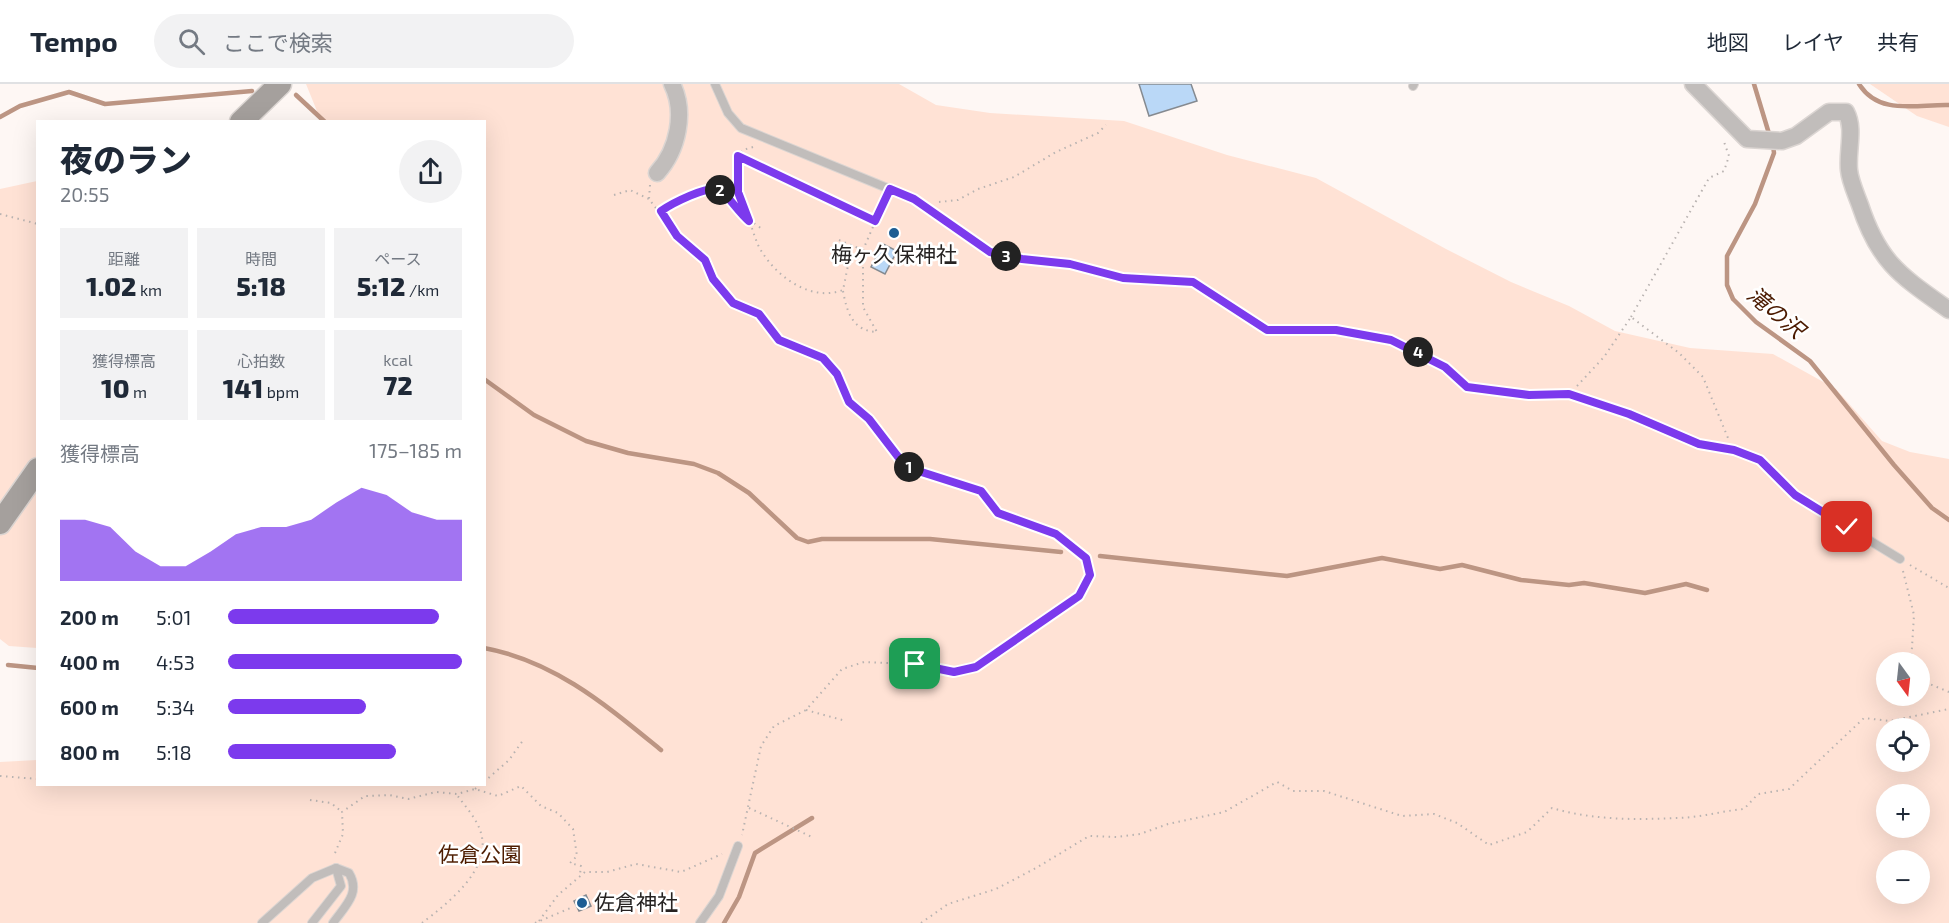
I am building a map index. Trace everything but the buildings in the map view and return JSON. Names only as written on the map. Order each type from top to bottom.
[{"type":"street","points":[[657,172],[667,162],[680,119],[672,84]]},
{"type":"street","points":[[1693,84],[1747,140],[1774,141],[1796,136],[1829,112],[1846,112],[1852,122],[1849,172],[1870,235],[1881,254],[1913,285],[1949,310]]},
{"type":"street","points":[[243,120],[279,85]]},
{"type":"street","points":[[0,523],[36,473]]},
{"type":"lane","points":[[715,84],[728,113],[741,128],[890,189],[924,206],[990,252],[1022,259],[1070,264],[1123,278],[1193,282],[1267,330],[1336,330],[1391,340],[1445,367],[1467,387],[1529,395],[1569,394],[1629,414],[1699,444],[1734,450],[1760,460],[1795,495],[1900,559]]},
{"type":"lane","points":[[700,923],[719,896],[738,846]]},
{"type":"lane","points":[[312,923],[340,886],[336,867]]},
{"type":"lane","points":[[262,923],[312,878],[336,867],[349,873],[355,886],[354,894],[333,923]]},
{"type":"path","points":[[1569,394],[1604,357],[1631,317],[1709,178],[1724,171],[1729,156],[1717,111]]},
{"type":"path","points":[[924,206],[958,200],[978,189],[1014,177],[1056,152],[1098,134],[1106,125]]},
{"type":"path","points":[[772,140],[743,150],[738,156],[738,192],[763,254],[779,274],[807,291],[832,294],[843,290]]},
{"type":"path","points":[[738,156],[875,221]]},
{"type":"path","points":[[649,199],[650,183],[657,172]]},
{"type":"path","points":[[661,211],[680,198],[716,189],[722,191],[736,211],[761,228]]},
{"type":"path","points":[[852,246],[843,290],[850,318],[866,331],[877,332],[863,307],[863,250],[890,189]]},
{"type":"path","points":[[539,921],[558,895],[580,874],[592,870],[607,872],[621,870],[636,864],[681,872],[688,871],[738,846],[750,808],[754,769],[761,746],[774,726],[806,710],[842,669],[864,662],[915,664],[954,672],[976,667],[1079,596],[1090,575],[1086,558],[1056,534],[998,513],[981,491],[912,469],[899,458],[869,419],[849,402],[837,374],[823,358],[779,340],[759,314],[733,303],[713,279],[705,260],[677,236],[661,211],[649,199],[630,190],[614,195]]},
{"type":"path","points":[[0,214],[36,223]]},
{"type":"path","points":[[839,240],[863,250]]},
{"type":"path","points":[[1631,317],[1679,353],[1703,377],[1734,450]]},
{"type":"path","points":[[1900,559],[1949,588]]},
{"type":"path","points":[[1900,559],[1914,615],[1912,652]]},
{"type":"path","points":[[1930,684],[1949,692]]},
{"type":"path","points":[[921,923],[948,904],[996,889],[1089,836],[1118,837],[1140,834],[1224,812],[1277,782],[1293,791],[1324,791],[1402,816],[1434,814],[1457,823],[1489,845],[1527,832],[1552,808],[1579,816],[1615,819],[1676,818],[1744,809],[1758,794],[1789,789],[1864,718],[1890,721],[1949,709]]},
{"type":"path","points":[[806,710],[846,721]]},
{"type":"path","points":[[486,780],[509,760],[524,739]]},
{"type":"path","points":[[0,776],[36,779]]},
{"type":"path","points":[[342,812],[365,796],[389,795],[408,799],[436,792],[457,794],[479,786]]},
{"type":"path","points":[[475,789],[498,796],[521,786],[541,806],[558,813],[573,829],[577,856],[570,863],[581,866],[580,874]]},
{"type":"path","points":[[422,923],[449,900],[469,878],[482,855],[481,831],[457,794]]},
{"type":"path","points":[[310,800],[331,803],[342,812],[343,834],[335,854]]},
{"type":"path","points":[[750,808],[812,837]]},
{"type":"path","points":[[535,923],[573,907]]},
{"type":"green space","name":"佐倉公園","points":[[306,84],[899,84],[936,105],[990,113],[1124,121],[1227,155],[1316,178],[1446,249],[1511,282],[1569,306],[1615,331],[1690,348],[1773,354],[1836,389],[1882,441],[1910,452],[1949,459],[1949,923],[0,923],[0,762],[36,760],[36,786],[486,786],[486,120],[321,120]]},
{"type":"green space","points":[[1870,84],[1949,84],[1949,127],[1917,116]]},
{"type":"green space","points":[[36,181],[36,648],[9,646],[0,639],[0,189]]},
{"type":"waterway","name":"滝の沢","points":[[1754,84],[1770,137]]},
{"type":"waterway","points":[[1859,84],[1877,101],[1888,104],[1900,106],[1949,105]]},
{"type":"waterway","points":[[0,117],[20,106],[69,92],[105,104],[252,91]]},
{"type":"waterway","points":[[296,95],[323,120]]},
{"type":"waterway","name":"滝の沢","points":[[1773,145],[1774,153],[1755,204],[1727,256],[1727,285],[1733,299],[1756,322],[1810,361],[1894,465],[1932,508],[1949,520]]},
{"type":"waterway","points":[[486,380],[534,415],[586,441],[628,453],[694,464],[718,473],[749,493],[797,538],[808,542],[822,539],[930,539],[1061,552]]},
{"type":"waterway","points":[[1100,556],[1287,576],[1382,558],[1440,569],[1462,565],[1521,580],[1569,585],[1584,583],[1645,593],[1686,584],[1707,590]]},
{"type":"waterway","points":[[486,648],[510,654],[557,674],[621,717],[661,750]]},
{"type":"waterway","points":[[8,665],[36,668]]},
{"type":"waterway","points":[[724,923],[739,897],[755,853],[812,818]]},
{"type":"place","name":"梅ヶ久保神社","points":[[894,233]]},
{"type":"place","name":"佐倉神社","points":[[582,903]]},
{"type":"route","points":[[915,664],[954,672],[976,667],[1005,650],[1079,596],[1090,575],[1086,558],[1056,534],[998,513],[981,491],[912,469],[899,458],[869,419],[849,402],[837,374],[823,358],[779,340],[759,314],[733,303],[713,279],[705,260],[677,236],[661,211],[670,204],[676,203],[680,198],[692,197],[695,194],[716,189],[722,191],[736,211],[749,221],[738,192],[738,156],[875,221],[890,189],[914,199],[990,252],[1022,259],[1070,264],[1123,278],[1160,278],[1193,282],[1222,303],[1267,330],[1296,332],[1336,330],[1391,340],[1445,367],[1467,387],[1529,395],[1569,394],[1629,414],[1699,444],[1734,450],[1760,460],[1795,495],[1847,527]]}]
